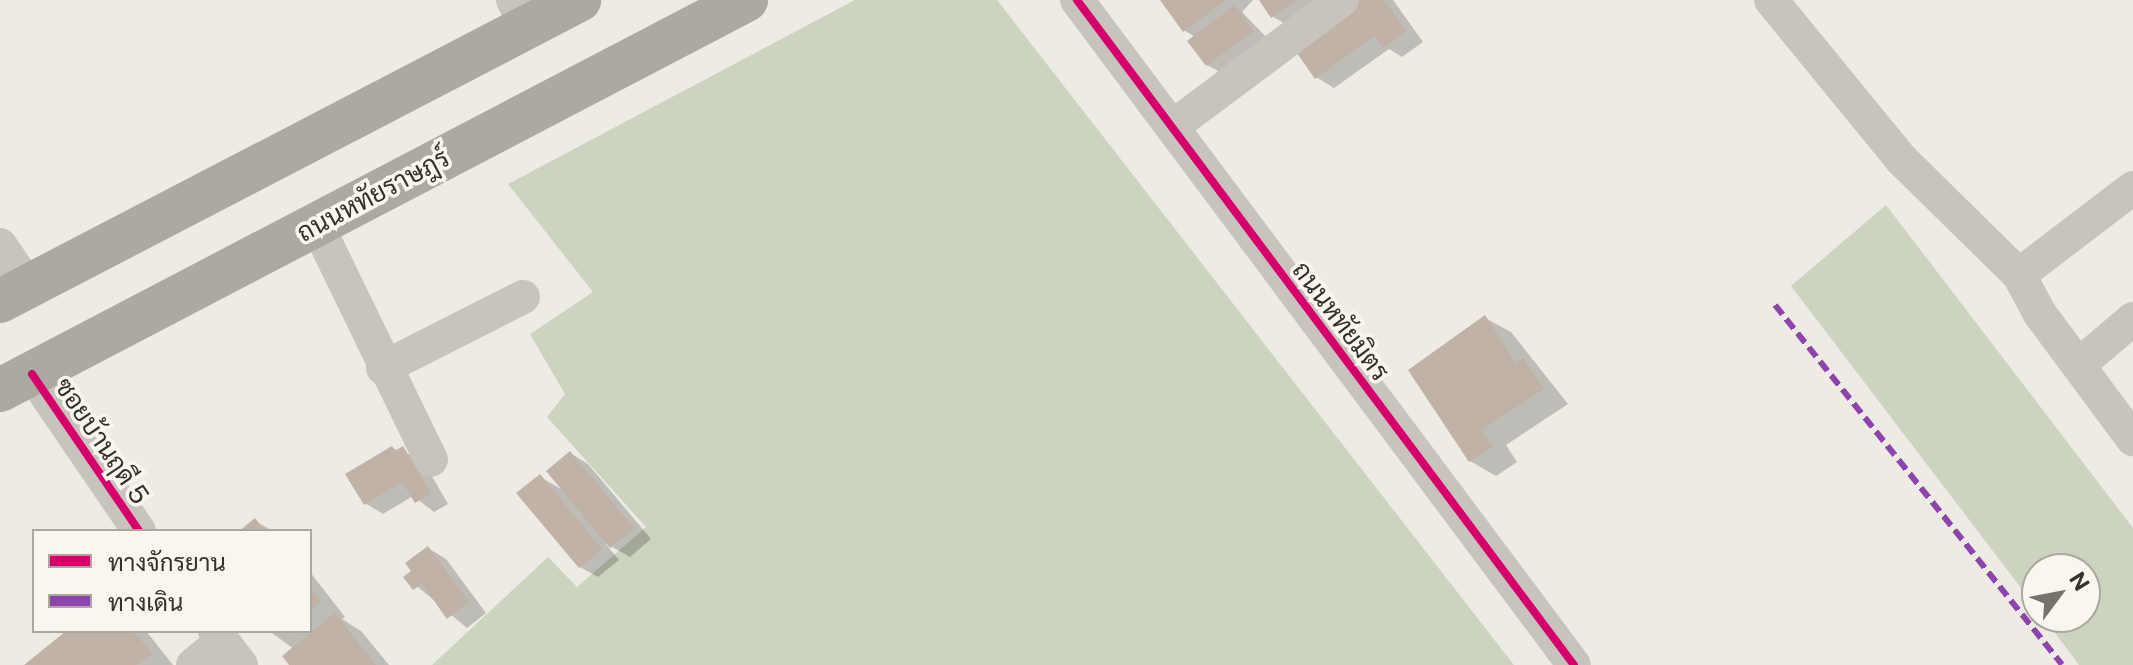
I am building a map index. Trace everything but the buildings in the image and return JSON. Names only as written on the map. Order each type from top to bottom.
[{"type":"main road","points":[[14,294],[520,13],[579,0]]},
{"type":"main road","name":"ถนนหทัยราษฎร์","points":[[16,382],[746,0]]},
{"type":"street","points":[[1172,127],[1342,0]]},
{"type":"street","points":[[1771,0],[1902,160],[2019,275],[2040,314],[2130,430]]},
{"type":"street","name":"ถนนหทัยมิตร","points":[[1090,4],[1172,127],[1574,665]]},
{"type":"street","points":[[2019,275],[2133,188]]},
{"type":"street","points":[[317,225],[383,368],[431,460]]},
{"type":"street","points":[[0,245],[14,294]]},
{"type":"street","points":[[383,368],[523,297]]},
{"type":"street","points":[[2081,363],[2133,319]]},
{"type":"street","name":"ซอยบ้านฤดี 5","points":[[16,382],[137,529]]},
{"type":"street","points":[[193,665],[226,646]]},
{"type":"green space","points":[[855,0],[997,0],[1514,665],[432,665],[548,557],[577,587],[646,527],[547,417],[565,394],[530,334],[593,292],[508,184]]},
{"type":"green space","points":[[1886,205],[2133,528],[2133,665],[2079,665],[2055,633],[2101,633],[2101,553],[2021,553],[2021,588],[1791,286]]},
{"type":"marked path","points":[[1775,305],[2062,665]]},
{"type":"cycle path","points":[[1077,0],[1574,665]]},
{"type":"cycle path","points":[[32,374],[138,529]]}]
